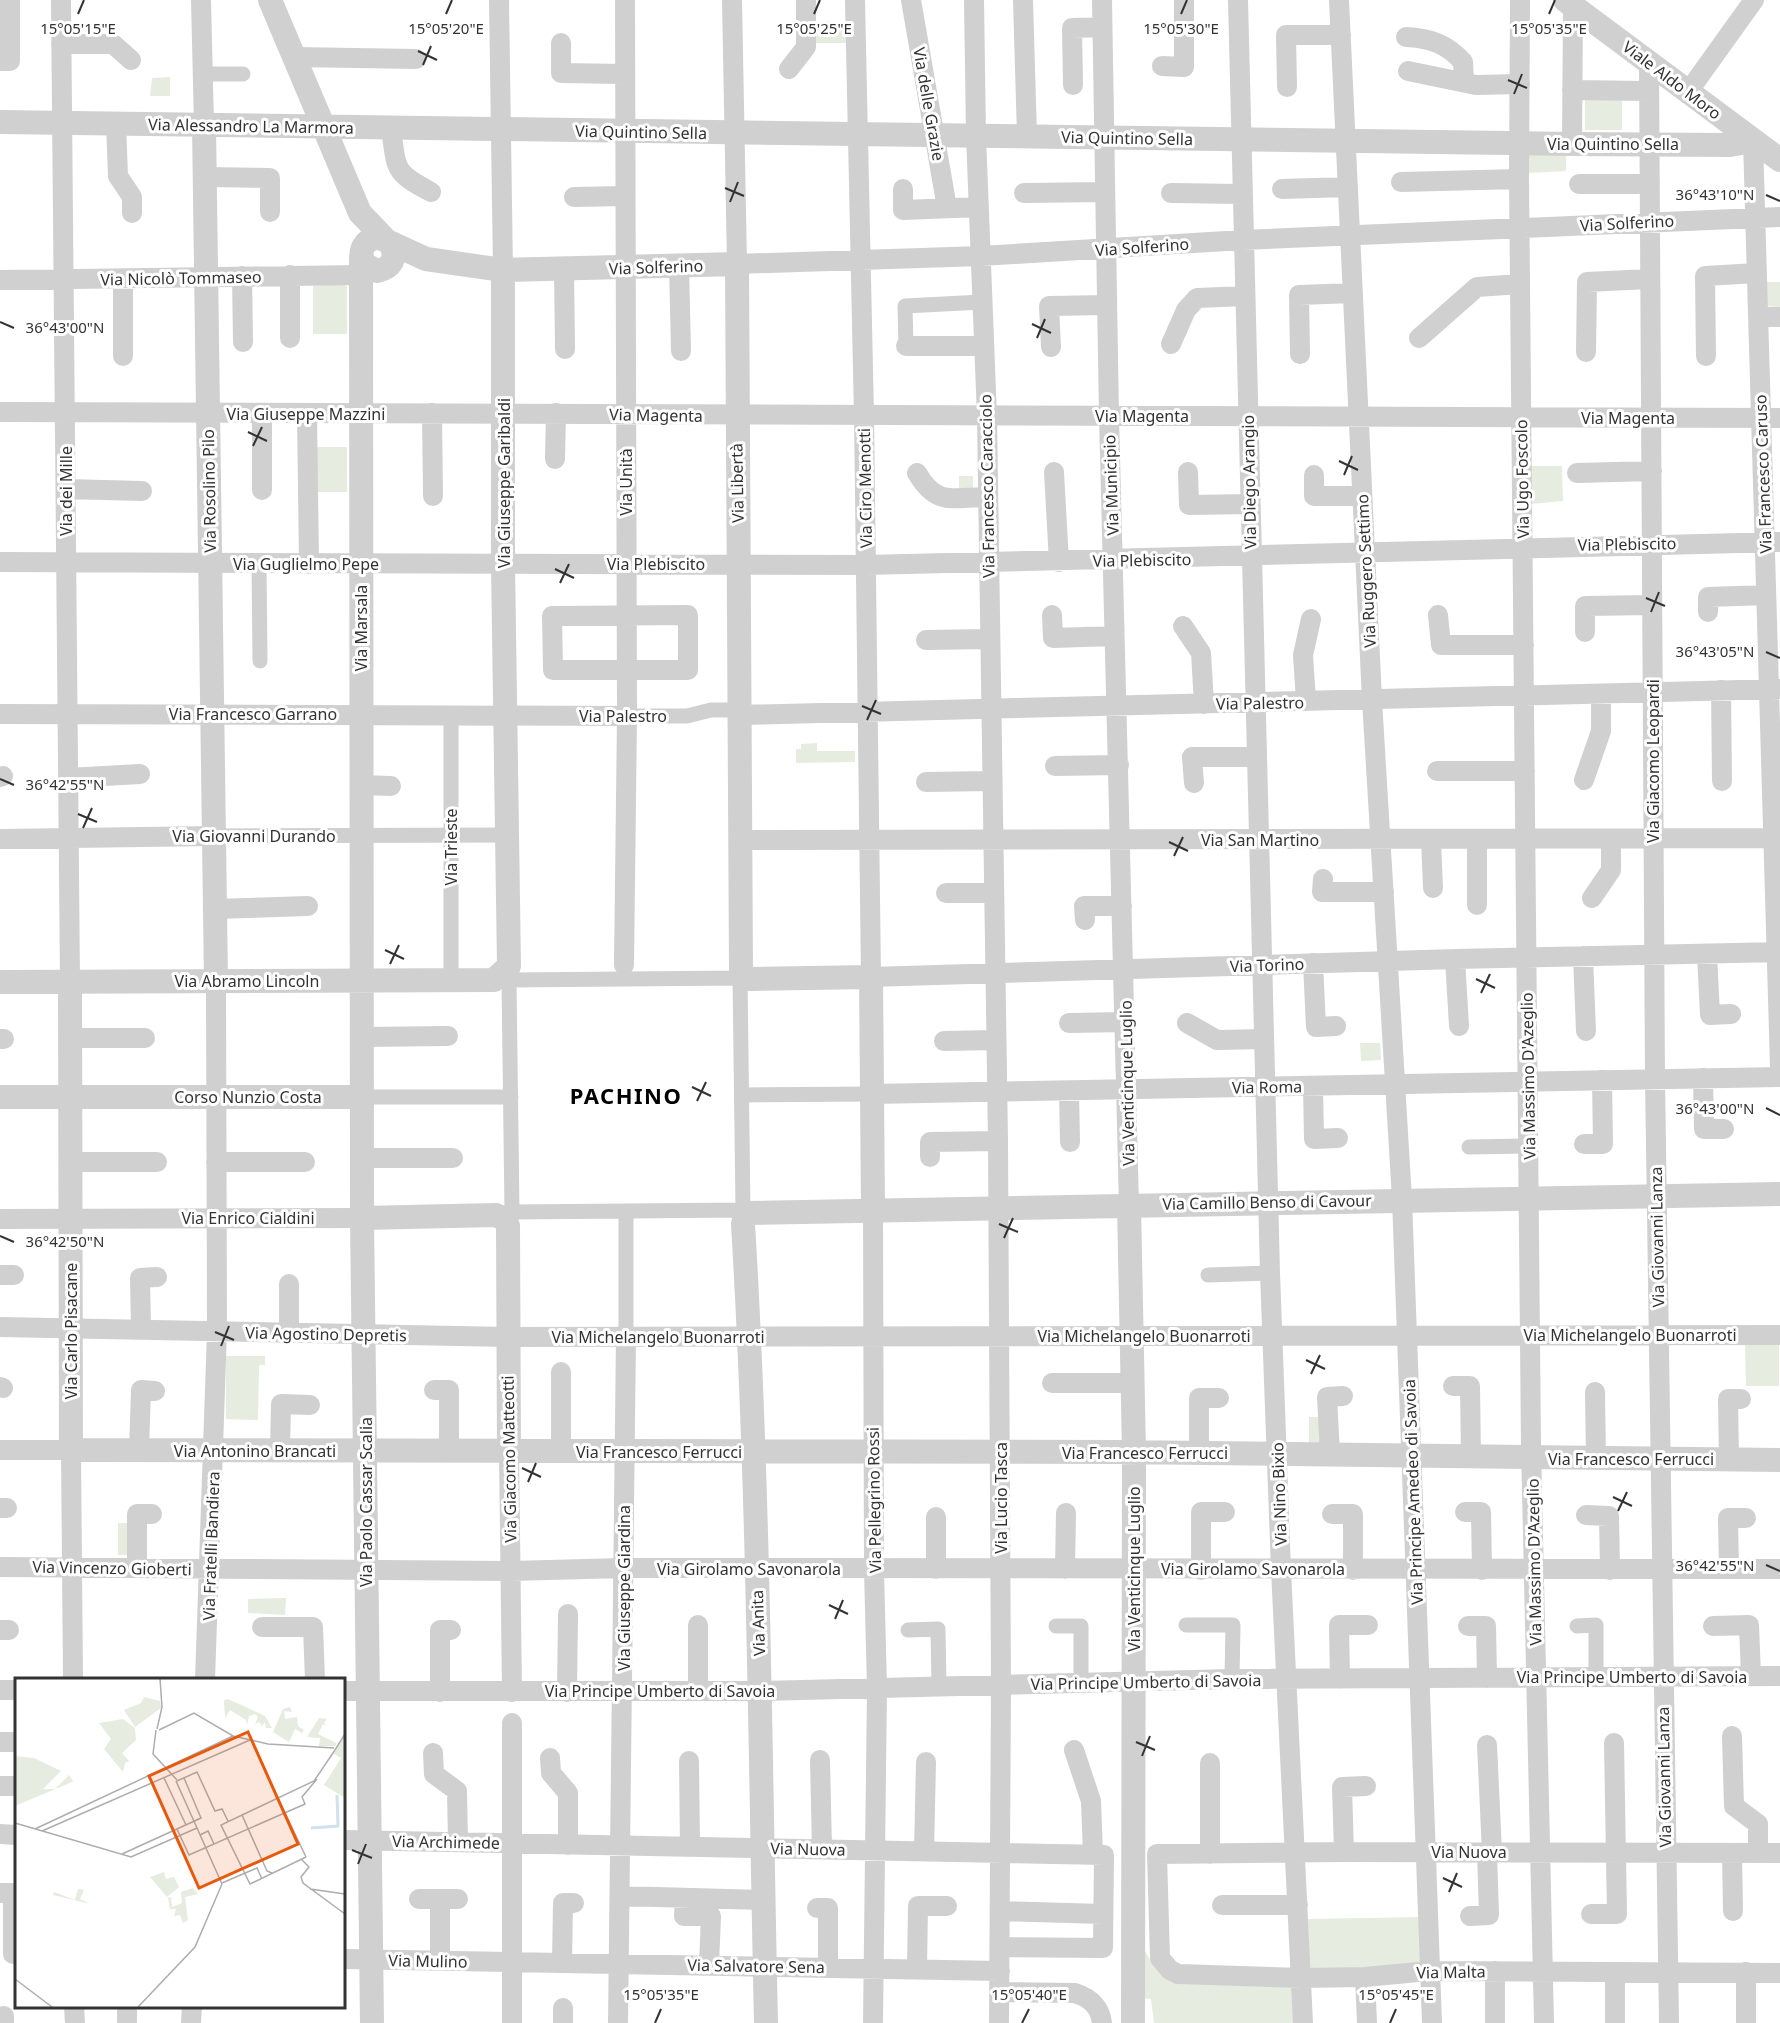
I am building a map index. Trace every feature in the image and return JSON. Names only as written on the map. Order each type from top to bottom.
[{"type":"street","points":[[0,61],[10,61],[10,0]]},
{"type":"street","name":"Via dei Mille","points":[[61,0],[70,982]]},
{"type":"street","name":"Via Rosolino Pilo","points":[[201,0],[216,981]]},
{"type":"street","points":[[270,0],[360,213],[388,242],[394,258],[386,268]]},
{"type":"street","name":"Via Giuseppe Garibaldi","points":[[499,0],[507,835],[504,975]]},
{"type":"street","name":"Via Unità","points":[[624,972],[627,716],[625,0]]},
{"type":"street","name":"Via Libertà","points":[[732,0],[740,840],[744,974]]},
{"type":"street","points":[[789,69],[806,47],[806,0]]},
{"type":"street","name":"Via Ciro Menotti","points":[[855,0],[864,416],[871,977]]},
{"type":"street","name":"Via delle Grazie","points":[[911,0],[947,208]]},
{"type":"street","name":"Via Francesco Caracciolo","points":[[974,0],[976,136],[987,417],[994,973]]},
{"type":"street","points":[[1023,0],[1028,136]]},
{"type":"street","name":"Via Municipio","points":[[1102,0],[1114,636],[1125,970]]},
{"type":"street","points":[[1162,66],[1184,67],[1184,0]]},
{"type":"street","name":"Via Diego Arangio","points":[[1238,0],[1254,703],[1263,965]]},
{"type":"street","name":"Via Ruggero Settimo","points":[[1339,0],[1372,700],[1388,961]]},
{"type":"street","name":"Via Ugo Foscolo","points":[[1520,0],[1519,179],[1527,957]]},
{"type":"street","points":[[1688,92],[1754,0]]},
{"type":"street","points":[[1569,3],[1572,144]]},
{"type":"street","name":"Viale Aldo Moro","points":[[1569,3],[1780,160]]},
{"type":"street","points":[[1073,85],[1072,28],[1102,27]]},
{"type":"street","points":[[1287,87],[1286,35],[1341,35]]},
{"type":"street","points":[[1406,37],[1437,42],[1447,47],[1463,63],[1464,82]]},
{"type":"street","points":[[561,43],[561,74],[624,74]]},
{"type":"street","points":[[61,44],[113,44],[131,60]]},
{"type":"street","points":[[294,57],[416,59]]},
{"type":"street","name":"Via Giacomo Leopardi","points":[[1649,62],[1654,955]]},
{"type":"street","points":[[1408,71],[1476,84],[1520,84]]},
{"type":"street","points":[[202,74],[243,74]]},
{"type":"street","points":[[1572,90],[1649,91]]},
{"type":"street","name":"Via Alessandro La Marmora","points":[[0,122],[501,130]]},
{"type":"street","points":[[116,123],[118,176],[132,197],[132,213]]},
{"type":"street","points":[[391,129],[396,163],[404,178],[431,192]]},
{"type":"street","name":"Via Quintino Sella","points":[[501,130],[1572,144],[1731,145],[1753,141]]},
{"type":"street","name":"Via Francesco Caruso","points":[[1753,141],[1758,317],[1770,418],[1776,542],[1766,595],[1775,689],[1780,1067]]},
{"type":"street","points":[[205,177],[270,178],[270,212]]},
{"type":"street","points":[[1401,182],[1519,179]]},
{"type":"street","points":[[1579,183],[1650,184]]},
{"type":"street","points":[[1282,189],[1348,187]]},
{"type":"street","points":[[903,189],[903,210],[979,207]]},
{"type":"street","points":[[1024,193],[1105,192]]},
{"type":"street","points":[[1171,193],[1242,194]]},
{"type":"street","points":[[574,197],[625,196]]},
{"type":"street","name":"Via Marsala","points":[[360,213],[361,981]]},
{"type":"street","name":"Via Solferino","points":[[445,263],[503,270],[624,269],[860,261],[1244,240],[1780,217]]},
{"type":"street","points":[[371,239],[388,242],[426,259],[445,263],[386,268],[377,271],[370,269],[361,260],[371,239]]},
{"type":"street","name":"Via Nicolò Tommaseo","points":[[0,280],[290,275],[361,260]]},
{"type":"street","points":[[679,266],[681,351]]},
{"type":"street","points":[[564,269],[565,350]]},
{"type":"street","points":[[1706,356],[1705,276],[1757,273]]},
{"type":"street","points":[[290,275],[290,338]]},
{"type":"street","points":[[242,276],[243,342]]},
{"type":"street","points":[[123,279],[123,356]]},
{"type":"street","points":[[1586,352],[1587,282],[1649,279]]},
{"type":"street","points":[[1419,338],[1477,287],[1521,284]]},
{"type":"street","points":[[1300,354],[1299,295],[1353,293]]},
{"type":"street","points":[[1171,344],[1186,310],[1197,298],[1245,296]]},
{"type":"street","points":[[982,302],[905,306],[906,346],[984,346]]},
{"type":"street","points":[[1051,347],[1049,306],[1107,305]]},
{"type":"street","points":[[1758,317],[1780,317]]},
{"type":"street","name":"Via Giuseppe Mazzini","points":[[0,412],[504,413]]},
{"type":"street","points":[[307,413],[309,564]]},
{"type":"street","name":"Via Magenta","points":[[504,413],[987,417],[1359,415],[1522,418],[1770,418]]},
{"type":"street","points":[[555,459],[556,413]]},
{"type":"street","points":[[262,414],[262,490]]},
{"type":"street","points":[[432,414],[433,496]]},
{"type":"street","points":[[1577,473],[1652,471]]},
{"type":"street","points":[[1054,472],[1059,562]]},
{"type":"street","points":[[1188,472],[1189,505],[1250,504]]},
{"type":"street","points":[[917,473],[928,491],[937,497],[988,497]]},
{"type":"street","points":[[1314,475],[1314,496],[1362,496]]},
{"type":"street","points":[[66,489],[142,491]]},
{"type":"street","name":"Via Plebiscito","points":[[503,564],[866,566],[1776,542]]},
{"type":"street","name":"Via Guglielmo Pepe","points":[[0,562],[503,564]]},
{"type":"street","points":[[259,564],[260,661]]},
{"type":"street","points":[[1708,612],[1708,597],[1766,595]]},
{"type":"street","points":[[1585,632],[1585,606],[1652,605]]},
{"type":"street","points":[[688,615],[688,670],[626,670],[553,670],[552,616],[688,615]]},
{"type":"street","points":[[1052,615],[1053,638],[1114,636]]},
{"type":"street","points":[[1438,615],[1441,645],[1524,645]]},
{"type":"street","points":[[1306,702],[1303,655],[1311,619]]},
{"type":"street","points":[[1183,626],[1201,652],[1204,704]]},
{"type":"street","points":[[926,640],[989,639]]},
{"type":"street","name":"Via Palestro","points":[[505,715],[687,716],[711,710],[739,712],[990,710],[1775,689]]},
{"type":"street","points":[[1721,690],[1722,781]]},
{"type":"street","points":[[1584,780],[1600,731],[1601,694]]},
{"type":"street","name":"Via Francesco Garrano","points":[[0,714],[505,715]]},
{"type":"street","name":"Via Trieste","points":[[451,715],[451,980]]},
{"type":"street","points":[[1194,783],[1192,758],[1256,757]]},
{"type":"street","points":[[1055,766],[1119,765]]},
{"type":"street","points":[[1437,771],[1525,771]]},
{"type":"street","points":[[68,778],[140,774]]},
{"type":"street","points":[[926,782],[991,781]]},
{"type":"street","points":[[360,785],[391,786]]},
{"type":"street","name":"Via Giovanni Durando","points":[[0,839],[507,835]]},
{"type":"street","name":"Via San Martino","points":[[740,840],[1777,838]]},
{"type":"street","points":[[1592,898],[1611,870],[1611,839]]},
{"type":"street","points":[[1431,840],[1433,888]]},
{"type":"street","points":[[1477,840],[1477,905]]},
{"type":"street","points":[[1323,879],[1323,892],[1384,892]]},
{"type":"street","points":[[946,893],[993,893]]},
{"type":"street","points":[[216,909],[308,906]]},
{"type":"street","points":[[1085,920],[1084,906],[1122,906]]},
{"type":"street","name":"Via Torino","points":[[744,974],[871,977],[1527,957],[1778,952]]},
{"type":"street","points":[[1707,954],[1710,1015],[1731,1014]]},
{"type":"street","name":"Via Giovanni Lanza","points":[[1654,955],[1659,1460],[1669,2023]]},
{"type":"street","points":[[1583,956],[1586,1031]]},
{"type":"street","name":"Via Massimo D'Azeglio","points":[[1527,957],[1532,1459],[1544,2023]]},
{"type":"street","points":[[1455,959],[1459,1026]]},
{"type":"street","name":"Via Principe Amedeo di Savoia","points":[[1388,961],[1402,1199],[1432,2023]]},
{"type":"street","points":[[1312,963],[1316,1027],[1336,1026]]},
{"type":"street","name":"Via Nino Bixio","points":[[1263,965],[1270,1273],[1281,1570],[1303,2023]]},
{"type":"street","name":"Via Venticinque Luglio","points":[[1125,970],[1134,1337],[1133,2023]]},
{"type":"street","points":[[624,972],[744,974],[748,1096],[747,1214],[626,1218],[506,1218],[503,1097],[504,975],[624,972]]},
{"type":"street","name":"Via Lucio Tasca","points":[[994,973],[1001,1452],[999,2023]]},
{"type":"street","name":"Via Abramo Lincoln","points":[[0,982],[451,980],[504,975]]},
{"type":"street","name":"Via Pellegrino Rossi","points":[[871,977],[873,1453],[877,1688],[873,2023]]},
{"type":"street","name":"Via Fratelli Bandiera","points":[[205,1678],[217,1331],[216,981]]},
{"type":"street","name":"Via Paolo Cassar Scalia","points":[[361,981],[367,1570],[355,1691],[369,1841],[372,2023]]},
{"type":"street","name":"Via Carlo Pisacane","points":[[70,982],[73,1678]]},
{"type":"street","points":[[1069,1023],[1126,1022]]},
{"type":"street","points":[[1187,1023],[1217,1040],[1264,1039]]},
{"type":"street","points":[[362,1037],[448,1036]]},
{"type":"street","points":[[70,1038],[145,1038]]},
{"type":"street","points":[[944,1041],[996,1040]]},
{"type":"street","name":"Via Roma","points":[[748,1096],[1780,1077]]},
{"type":"street","points":[[1703,1078],[1704,1129],[1724,1129]]},
{"type":"street","points":[[1584,1144],[1603,1144],[1602,1080]]},
{"type":"street","points":[[1313,1086],[1314,1139],[1338,1138]]},
{"type":"street","points":[[1069,1091],[1070,1143]]},
{"type":"street","name":"Corso Nunzio Costa","points":[[0,1097],[503,1097]]},
{"type":"street","points":[[930,1157],[930,1142],[998,1142]]},
{"type":"street","points":[[1469,1147],[1529,1146]]},
{"type":"street","points":[[362,1158],[453,1158]]},
{"type":"street","points":[[71,1162],[157,1162]]},
{"type":"street","points":[[216,1162],[305,1162]]},
{"type":"street","name":"Via Camillo Benso di Cavour","points":[[747,1214],[873,1209],[1780,1194]]},
{"type":"street","name":"Via Anita","points":[[747,1214],[766,2023]]},
{"type":"street","name":"Via Enrico Cialdini","points":[[0,1219],[506,1218]]},
{"type":"street","name":"Via Giacomo Matteotti","points":[[506,1218],[512,1692]]},
{"type":"street","name":"Via Giuseppe Giardina","points":[[618,2023],[624,1692],[626,1218]]},
{"type":"street","points":[[1208,1275],[1270,1273]]},
{"type":"street","points":[[141,1329],[140,1278],[157,1277]]},
{"type":"street","points":[[289,1284],[289,1333]]},
{"type":"street","name":"Via Agostino Depretis","points":[[0,1327],[508,1338]]},
{"type":"street","name":"Via Michelangelo Buonarroti","points":[[508,1338],[1780,1335]]},
{"type":"street","points":[[561,1372],[561,1452]]},
{"type":"street","points":[[1052,1383],[1133,1383]]},
{"type":"street","points":[[1453,1386],[1470,1386],[1471,1458]]},
{"type":"street","points":[[139,1450],[141,1390],[155,1391]]},
{"type":"street","points":[[434,1390],[449,1390],[448,1452]]},
{"type":"street","points":[[1596,1392],[1596,1459]]},
{"type":"street","points":[[1330,1454],[1327,1397],[1343,1396]]},
{"type":"street","points":[[1199,1454],[1199,1398],[1219,1398]]},
{"type":"street","points":[[1729,1460],[1728,1399],[1741,1399]]},
{"type":"street","points":[[280,1451],[281,1404],[310,1405]]},
{"type":"street","name":"Via Antonino Brancati","points":[[0,1450],[509,1452]]},
{"type":"street","name":"Via Francesco Ferrucci","points":[[509,1452],[1134,1452],[1330,1454],[1410,1458],[1780,1460]]},
{"type":"street","points":[[1201,1570],[1201,1512],[1225,1512]]},
{"type":"street","points":[[1465,1512],[1481,1512],[1482,1570]]},
{"type":"street","points":[[1065,1569],[1066,1513]]},
{"type":"street","points":[[137,1568],[137,1514],[153,1514]]},
{"type":"street","points":[[1332,1514],[1353,1514],[1353,1570]]},
{"type":"street","points":[[1586,1515],[1609,1516],[1610,1570]]},
{"type":"street","points":[[936,1517],[936,1569]]},
{"type":"street","points":[[1729,1569],[1728,1518],[1746,1518]]},
{"type":"street","name":"Via Vincenzo Gioberti","points":[[0,1567],[511,1571]]},
{"type":"street","name":"Via Girolamo Savonarola","points":[[511,1571],[623,1568],[1780,1569]]},
{"type":"street","points":[[567,1692],[568,1614]]},
{"type":"street","points":[[1713,1626],[1749,1624],[1751,1676]]},
{"type":"street","points":[[698,1625],[698,1690]]},
{"type":"street","points":[[1186,1625],[1233,1625],[1232,1679]]},
{"type":"street","points":[[1340,1679],[1339,1625],[1368,1625]]},
{"type":"street","points":[[1056,1626],[1081,1626],[1081,1683]]},
{"type":"street","points":[[1468,1626],[1486,1626],[1487,1678]]},
{"type":"street","points":[[1577,1626],[1596,1626],[1596,1677]]},
{"type":"street","points":[[262,1627],[313,1627],[315,1678]]},
{"type":"street","points":[[908,1630],[938,1629],[939,1687]]},
{"type":"street","points":[[440,1692],[440,1630],[451,1630]]},
{"type":"street","name":"Via Principe Umberto di Savoia","points":[[355,1691],[760,1691],[1232,1679],[1780,1676]]},
{"type":"street","points":[[512,1723],[512,2023]]},
{"type":"street","points":[[1732,1737],[1734,1806],[1758,1824],[1758,1853]]},
{"type":"street","points":[[1591,1914],[1617,1914],[1614,1743]]},
{"type":"street","points":[[1470,1916],[1489,1916],[1487,1745]]},
{"type":"street","points":[[1000,1947],[1103,1948],[1099,1854],[1091,1801],[1074,1750]]},
{"type":"street","points":[[434,1753],[434,1774],[458,1791],[458,1842]]},
{"type":"street","points":[[550,1758],[551,1773],[568,1793],[568,1845]]},
{"type":"street","points":[[819,1760],[822,1849]]},
{"type":"street","points":[[689,1761],[690,1847]]},
{"type":"street","points":[[924,1852],[926,1762]]},
{"type":"street","points":[[1209,1854],[1210,1763]]},
{"type":"street","points":[[1344,1852],[1342,1786],[1366,1786]]},
{"type":"street","points":[[0,1834],[15,1835]]},
{"type":"street","name":"Via Archimede","points":[[345,1840],[513,1844]]},
{"type":"street","name":"Via Nuova","points":[[513,1844],[1099,1854]]},
{"type":"street","points":[[1732,1853],[1733,1911]]},
{"type":"street","name":"Via Nuova","points":[[1157,1854],[1780,1853]]},
{"type":"street","name":"Via Malta","points":[[1157,1854],[1160,1958],[1170,1970],[1178,1974],[1302,1978],[1365,1977],[1429,1971],[1780,1973]]},
{"type":"street","points":[[0,1893],[13,1893],[10,1954]]},
{"type":"street","points":[[620,1896],[764,1900]]},
{"type":"street","points":[[685,1898],[684,1916],[711,1916],[709,1965]]},
{"type":"street","points":[[419,1899],[449,1899],[440,1961]]},
{"type":"street","points":[[562,1962],[563,1903],[574,1903]]},
{"type":"street","points":[[1222,1905],[1298,1905]]},
{"type":"street","points":[[917,1969],[918,1906],[947,1906]]},
{"type":"street","points":[[817,1908],[828,1908],[828,1967]]},
{"type":"street","points":[[1000,1911],[1103,1914]]},
{"type":"street","name":"Via Mulino","points":[[345,1959],[512,1962]]},
{"type":"street","name":"Via Salvatore Sena","points":[[512,1962],[1000,1971]]},
{"type":"street","points":[[1495,1971],[1495,2023]]},
{"type":"street","points":[[1615,1972],[1615,2023]]},
{"type":"street","points":[[1746,1972],[1746,2023]]},
{"type":"street","points":[[1365,1977],[1367,2023]]},
{"type":"street","points":[[999,1992],[1075,1993],[1087,1997],[1096,2005],[1102,2023]]},
{"type":"street","points":[[191,2023],[192,2008]]},
{"type":"shaded area","points":[[812,21],[847,21],[847,43],[812,43]]},
{"type":"shaded area","points":[[170,77],[170,96],[150,96],[152,78]]},
{"type":"shaded area","points":[[1622,99],[1622,130],[1585,130],[1585,100]]},
{"type":"shaded area","points":[[1527,154],[1566,154],[1566,171],[1527,173]]},
{"type":"shaded area","points":[[1764,282],[1780,282],[1780,307],[1763,306]]},
{"type":"shaded area","points":[[344,284],[347,287],[347,334],[313,334],[313,286]]},
{"type":"shaded area","points":[[313,447],[347,447],[347,492],[313,492]]},
{"type":"shaded area","points":[[1531,466],[1562,466],[1563,501],[1530,504]]},
{"type":"shaded area","points":[[959,476],[973,476],[973,492],[959,492]]},
{"type":"shaded area","points":[[817,743],[817,751],[855,751],[855,762],[796,763],[796,749],[801,749],[801,744]]},
{"type":"shaded area","points":[[1360,1043],[1380,1043],[1381,1060],[1361,1061]]},
{"type":"shaded area","points":[[1745,1345],[1779,1345],[1779,1386],[1746,1386]]},
{"type":"shaded area","points":[[226,1356],[265,1356],[265,1365],[259,1365],[258,1420],[226,1419]]},
{"type":"shaded area","points":[[1309,1417],[1324,1417],[1325,1446],[1309,1445]]},
{"type":"shaded area","points":[[118,1523],[130,1523],[130,1555],[118,1555]]},
{"type":"shaded area","points":[[286,1598],[285,1615],[248,1613],[248,1599]]},
{"type":"shaded area","points":[[1421,1917],[1422,1967],[1309,1969],[1308,1919]]},
{"type":"shaded area","points":[[1142,1947],[1156,1968],[1292,1984],[1294,2023],[1154,2023],[1151,1999],[1142,1998]]},
{"type":"district","name":"PACHINO","points":[[626,1096]]}]
